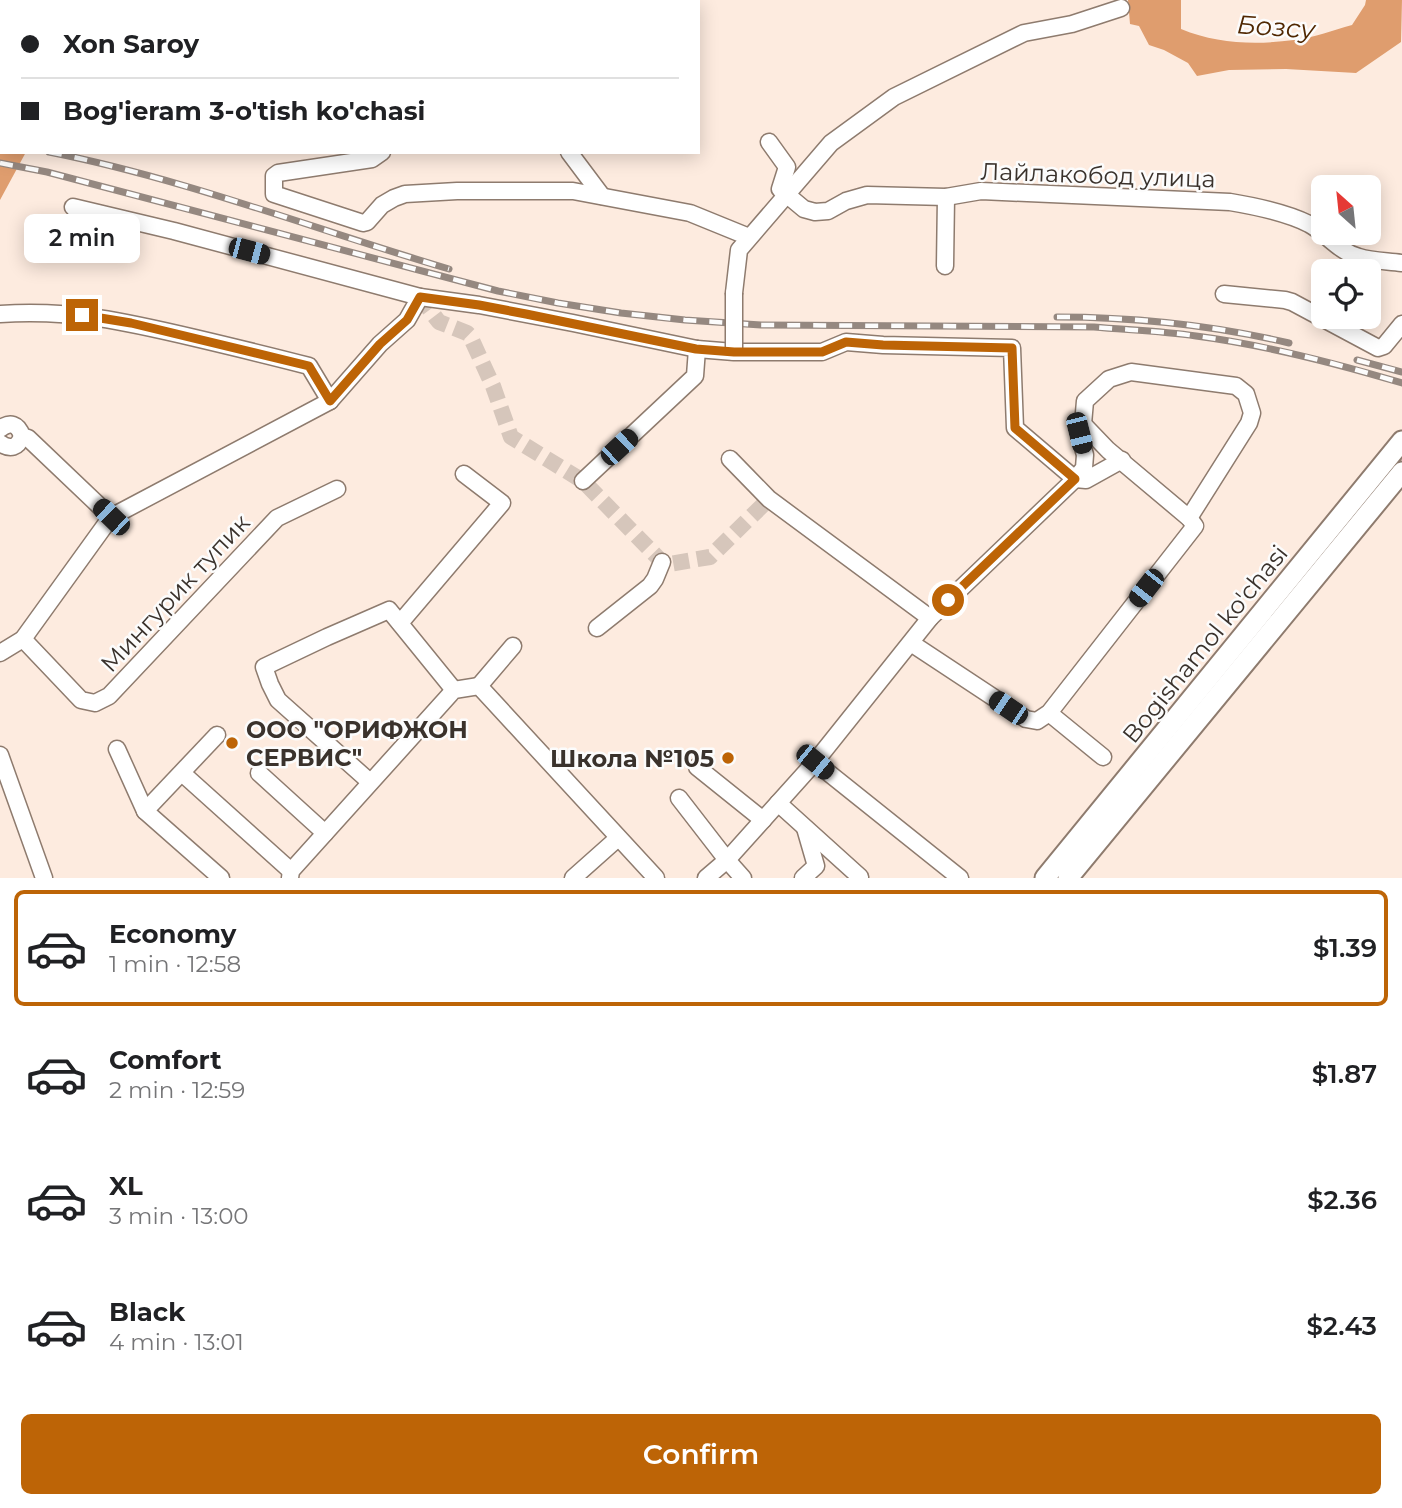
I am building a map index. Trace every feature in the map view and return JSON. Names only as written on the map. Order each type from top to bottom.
[{"type":"main road","name":"Bogishamol ko'chasi","points":[[1045,878],[1402,442]]},
{"type":"main road","name":"Bogishamol ko'chasi","points":[[1068,878],[1402,472]]},
{"type":"street","points":[[734,352],[734,293],[739,250],[831,144],[894,97],[1024,33],[1072,24],[1121,8]]},
{"type":"street","points":[[769,142],[787,167],[780,189],[787,196]]},
{"type":"street","points":[[379,154],[372,159],[278,173],[274,176],[274,194],[363,223],[368,222],[382,205],[405,194],[573,191],[690,213],[749,237]]},
{"type":"street","points":[[570,154],[602,196]]},
{"type":"street","name":"Лайлакобод улица","points":[[787,196],[804,209],[816,212],[828,211],[846,201],[867,195],[946,197],[981,191],[1242,204],[1308,224],[1347,253],[1402,263]]},
{"type":"street","points":[[945,267],[946,197]]},
{"type":"street","points":[[73,207],[174,231],[420,297],[479,305],[696,349],[822,352],[846,342],[1012,348],[1015,428],[1075,479],[1086,480],[1122,460]]},
{"type":"street","points":[[1224,294],[1292,302],[1378,348],[1384,346],[1402,324]]},
{"type":"street","points":[[0,653],[23,639],[111,517],[330,401],[380,344],[407,320],[420,297]]},
{"type":"street","points":[[0,314],[68,313],[119,321],[309,366],[330,401]]},
{"type":"street","points":[[583,481],[695,376],[696,349]]},
{"type":"street","points":[[706,878],[727,860],[815,762],[930,618],[1084,468],[1079,433],[1083,424],[1085,401],[1109,379],[1130,372],[1236,386],[1246,394],[1252,414],[1249,423],[1189,518]]},
{"type":"street","points":[[911,643],[1026,719],[1037,721],[1049,713],[1195,526],[1096,439],[1083,424]]},
{"type":"street","points":[[0,429],[6,425],[14,425],[20,429],[22,436],[20,443],[14,448],[6,448],[0,443]]},
{"type":"street","points":[[22,436],[28,438],[111,517]]},
{"type":"street","points":[[730,459],[769,499],[930,618]]},
{"type":"street","points":[[400,624],[502,503],[464,474]]},
{"type":"street","name":"Мингурик тупик","points":[[23,639],[81,700],[95,703],[109,696],[277,518],[337,489]]},
{"type":"street","points":[[597,628],[650,586],[662,562]]},
{"type":"street","points":[[370,782],[278,700],[264,667],[389,610],[454,690]]},
{"type":"street","points":[[182,773],[290,874],[454,690],[479,686],[513,646]]},
{"type":"street","points":[[479,686],[656,878]]},
{"type":"street","points":[[1049,713],[1102,757]]},
{"type":"street","points":[[145,811],[217,735]]},
{"type":"street","points":[[117,749],[145,811],[221,878]]},
{"type":"street","points":[[0,755],[44,878]]},
{"type":"street","points":[[815,762],[960,878]]},
{"type":"street","points":[[697,766],[763,820]]},
{"type":"street","points":[[259,773],[326,832]]},
{"type":"street","points":[[679,798],[743,878]]},
{"type":"street","points":[[778,803],[860,877]]},
{"type":"street","points":[[803,878],[816,866],[805,828]]},
{"type":"street","points":[[573,878],[618,838]]},
{"type":"shaded area","name":"Бозсу","points":[[1128,0],[1181,0],[1181,29],[1209,38],[1251,43],[1280,42],[1316,36],[1352,25],[1366,0],[1402,0],[1401,42],[1356,73],[1286,69],[1229,70],[1197,76],[1188,63],[1149,45],[1139,26],[1130,24]]},
{"type":"shaded area","points":[[0,154],[25,154],[0,200]]},
{"type":"tunnel","points":[[420,297],[439,322],[470,336],[493,386],[511,437],[583,481],[662,562],[669,564],[710,557],[769,499]]},
{"type":"railway","points":[[58,154],[151,176],[449,269]]},
{"type":"railway","points":[[0,163],[47,172],[498,291],[621,313],[761,325],[1094,327],[1183,334],[1274,350],[1402,383]]},
{"type":"railway","points":[[1057,317],[1174,323],[1289,343]]},
{"type":"railway","points":[[1357,360],[1402,372]]},
{"type":"place","name":"ООО \"ОРИФЖОН СЕРВИС\"","points":[[232,743]]},
{"type":"place","name":"Школа №105","points":[[728,758]]},
{"type":"route","points":[[82,315],[131,323],[309,366],[330,401],[380,344],[407,320],[420,297],[479,305],[696,349],[822,352],[846,342],[1012,348],[1015,428],[1075,479],[948,600]]}]
